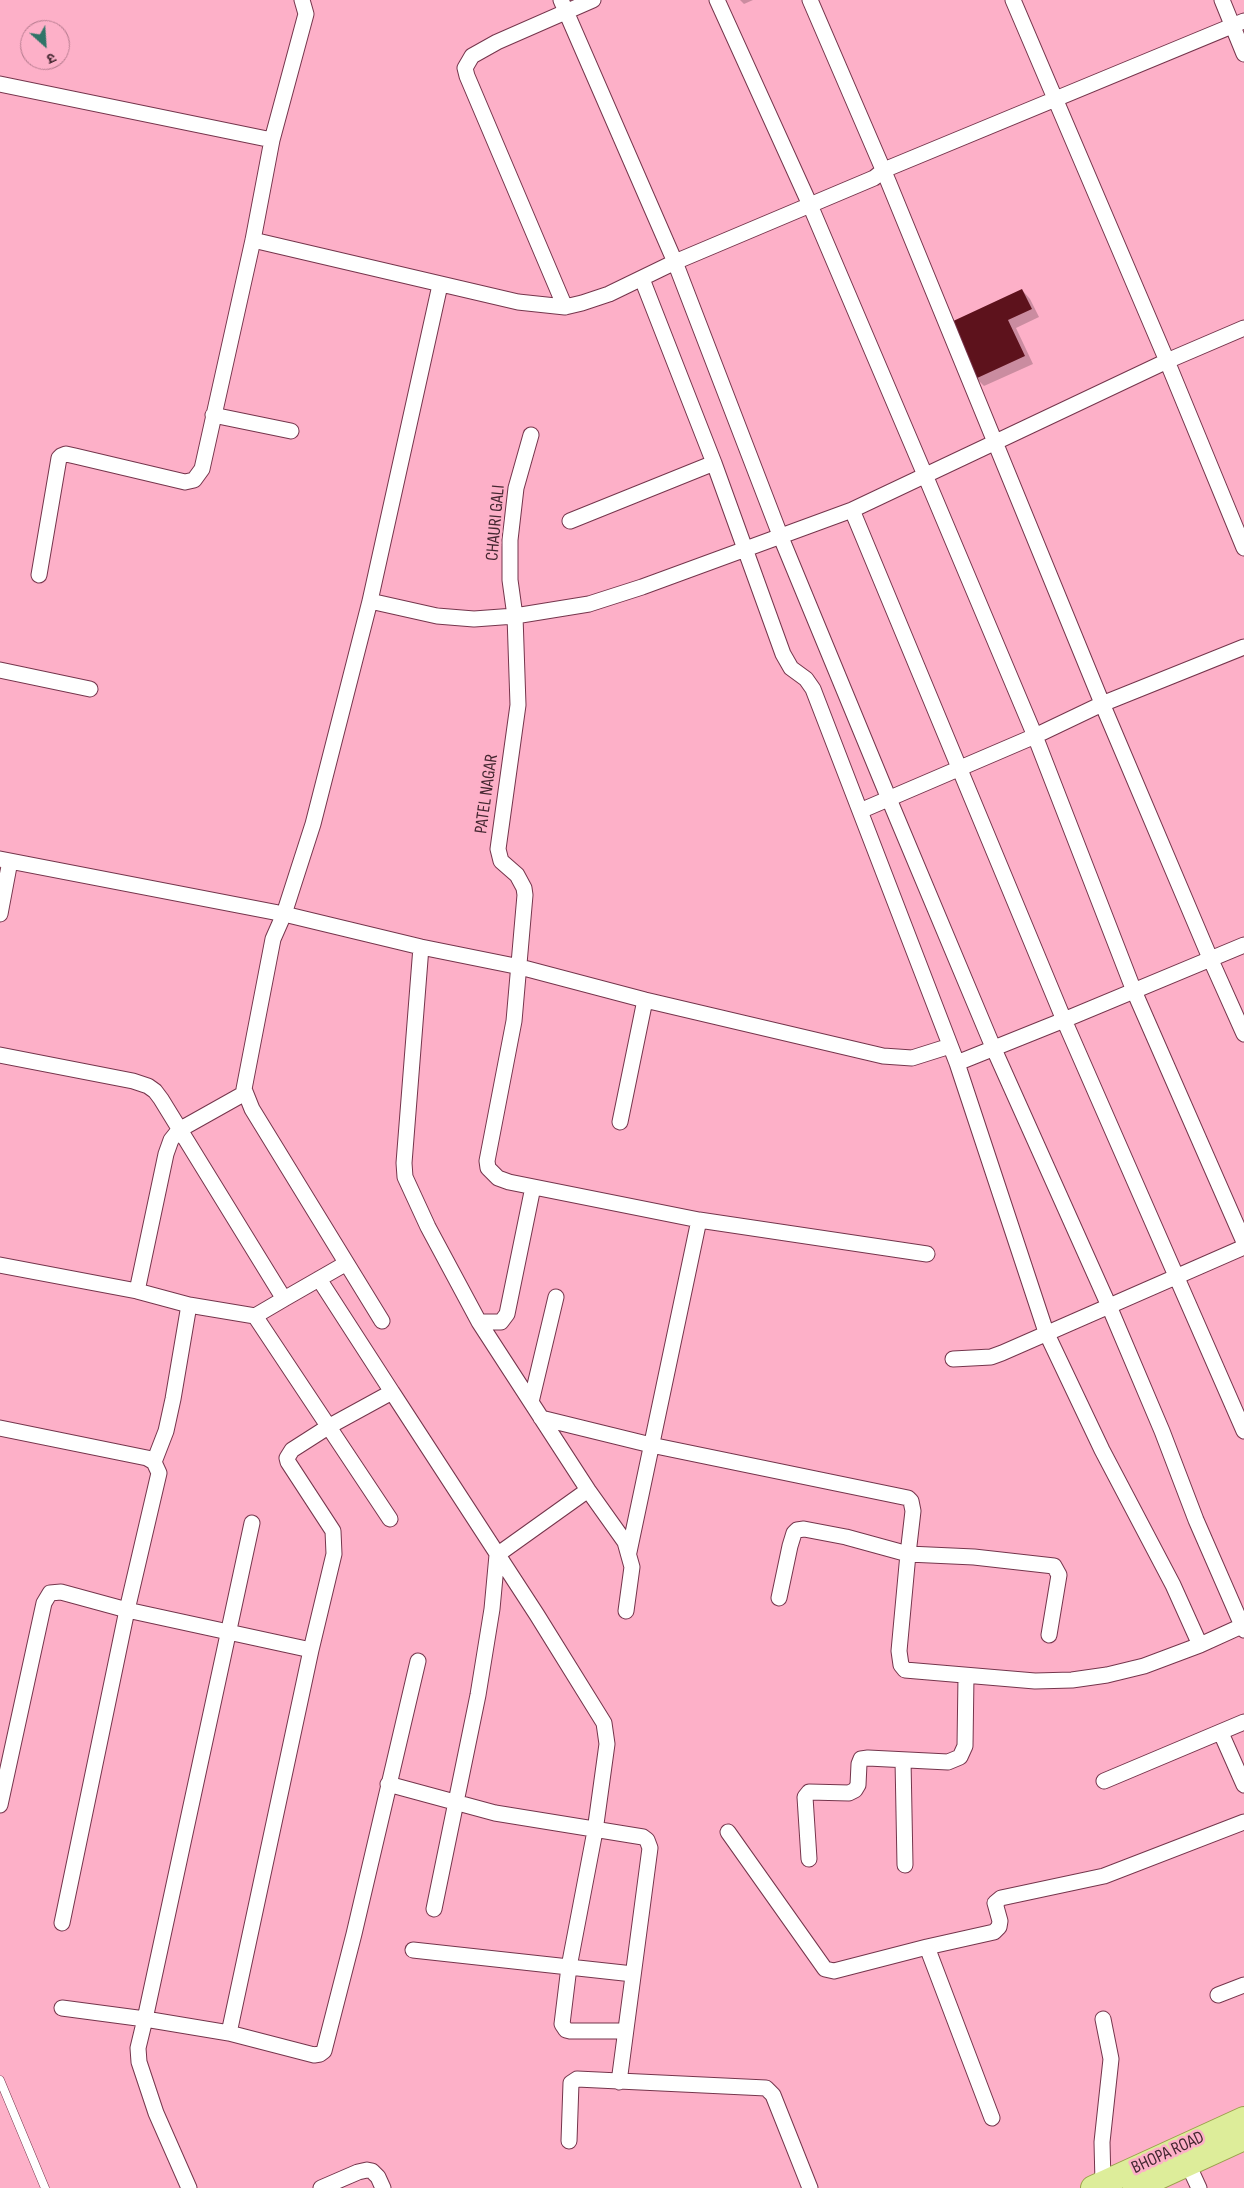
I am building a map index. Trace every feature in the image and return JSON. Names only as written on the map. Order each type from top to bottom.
[{"type":"main road","name":"BHOPA ROAD","points":[[1098,2186],[1244,2119]]},
{"type":"main road","name":"BHOPA ROAD","points":[[1135,2188],[1244,2138]]},
{"type":"street","points":[[39,575],[59,458],[66,454],[189,482],[198,476],[202,469],[253,240],[272,140],[306,14],[302,0]]},
{"type":"street","points":[[565,307],[465,68],[472,56],[564,6],[593,0]]},
{"type":"street","points":[[717,0],[810,205],[925,475],[1035,736],[1134,991],[1244,1242]]},
{"type":"street","points":[[810,0],[884,170],[1102,704],[1244,1034]]},
{"type":"street","points":[[1013,0],[1167,361],[1244,548]]},
{"type":"street","points":[[1222,0],[1238,23],[1244,54]]},
{"type":"street","points":[[541,1418],[652,1445],[908,1498],[911,1501],[913,1511],[901,1621],[901,1665],[905,1670],[1035,1681],[1072,1680],[1107,1675],[1144,1666],[1243,1627],[1196,1520],[1162,1432],[1109,1306],[994,1047],[889,799],[780,535],[675,262],[564,6]]},
{"type":"street","points":[[253,240],[518,302],[565,307],[610,294],[675,262],[874,178],[884,170],[1238,23]]},
{"type":"street","points":[[0,84],[272,140]]},
{"type":"street","points":[[642,278],[714,463],[783,654],[791,668],[806,679],[812,689],[957,1063],[1046,1332],[1098,1441],[1173,1585],[1200,1645]]},
{"type":"street","points":[[382,1321],[252,1109],[245,1094],[245,1077],[273,939],[284,914],[313,824],[370,601],[440,285]]},
{"type":"street","points":[[370,601],[436,616],[474,619],[515,616],[589,604],[852,510],[996,444],[1167,361],[1244,328]]},
{"type":"street","points":[[213,415],[292,431]]},
{"type":"street","name":"CHAURI GALI","points":[[515,616],[510,580],[510,540],[516,488],[531,436]]},
{"type":"street","points":[[570,521],[714,463]]},
{"type":"street","points":[[852,510],[1064,1020],[1244,1431]]},
{"type":"street","name":"PATEL NAGAR","points":[[515,616],[518,705],[498,849],[501,861],[517,875],[524,888],[525,895],[514,1021],[487,1161],[488,1168],[498,1178],[533,1187],[699,1220],[927,1254]]},
{"type":"street","points":[[860,811],[1035,736],[1102,704],[1244,647]]},
{"type":"street","points":[[0,670],[90,689]]},
{"type":"street","points":[[0,914],[5,860],[284,914],[421,947],[520,966],[645,1000],[883,1056],[912,1058],[950,1046]]},
{"type":"street","points":[[957,1063],[1244,945]]},
{"type":"street","points":[[421,947],[404,1163],[405,1177],[428,1227],[479,1322],[588,1490],[625,1542],[632,1567],[626,1612]]},
{"type":"street","points":[[620,1122],[645,1000]]},
{"type":"street","points":[[0,1055],[133,1081],[148,1086],[161,1099],[178,1130],[284,1299]]},
{"type":"street","points":[[137,1291],[166,1154],[171,1140],[178,1130],[245,1094]]},
{"type":"street","points":[[479,1322],[501,1322],[507,1314],[533,1187]]},
{"type":"street","points":[[629,1552],[699,1220]]},
{"type":"street","points":[[953,1358],[991,1357],[1244,1247]]},
{"type":"street","points":[[0,1265],[137,1291],[189,1305],[255,1316],[346,1264]]},
{"type":"street","points":[[319,1279],[497,1555],[538,1615],[604,1723],[607,1744],[595,1831],[569,1967],[562,2024],[566,2030],[625,2031]]},
{"type":"street","points":[[531,1402],[556,1297]]},
{"type":"street","points":[[154,1462],[166,1431],[189,1305]]},
{"type":"street","points":[[255,1316],[390,1519]]},
{"type":"street","points":[[229,2033],[311,1650],[334,1554],[333,1531],[288,1462],[288,1458],[292,1450],[328,1427],[392,1392]]},
{"type":"street","points":[[0,1428],[138,1456],[154,1462],[159,1473],[127,1610],[62,1923]]},
{"type":"street","points":[[434,1909],[478,1695],[492,1609],[497,1555],[588,1490]]},
{"type":"street","points":[[189,2188],[156,2113],[139,2062],[138,2048],[252,1523]]},
{"type":"street","points":[[779,1598],[792,1539],[794,1533],[800,1529],[846,1537],[908,1554],[974,1557],[1054,1566],[1059,1575],[1050,1636]]},
{"type":"street","points":[[0,1805],[46,1597],[54,1592],[61,1592],[127,1610],[311,1650]]},
{"type":"street","points":[[62,2008],[229,2033],[314,2055],[324,2051],[354,1934],[418,1661]]},
{"type":"street","points":[[809,1859],[805,1797],[809,1792],[848,1793],[855,1790],[858,1785],[861,1759],[948,1762],[960,1757],[965,1746],[966,1676]]},
{"type":"street","points":[[1104,1781],[1244,1722]]},
{"type":"street","points":[[1221,1733],[1244,1785]]},
{"type":"street","points":[[903,1760],[905,1865]]},
{"type":"street","points":[[388,1784],[495,1813],[595,1831],[643,1837],[649,1843],[650,1848],[619,2082]]},
{"type":"street","points":[[728,1832],[825,1969],[834,1971],[998,1930],[1000,1921],[995,1903],[1001,1898],[1104,1876],[1244,1822]]},
{"type":"street","points":[[927,1947],[992,2118]]},
{"type":"street","points":[[412,1950],[632,1974]]},
{"type":"street","points":[[1218,1995],[1244,1985]]},
{"type":"street","points":[[1098,2186],[1111,2059],[1103,2019]]},
{"type":"street","points":[[569,2140],[571,2083],[577,2079],[766,2088],[773,2095],[810,2188]]},
{"type":"street","points":[[1188,2164],[1199,2188]]},
{"type":"street","points":[[321,2188],[367,2170],[372,2171],[378,2177],[383,2188]]},
{"type":"lane","points":[[0,2080],[45,2188]]},
{"type":"building","points":[[1022,289],[1032,309],[1008,320],[1025,356],[975,379],[949,323]]}]
